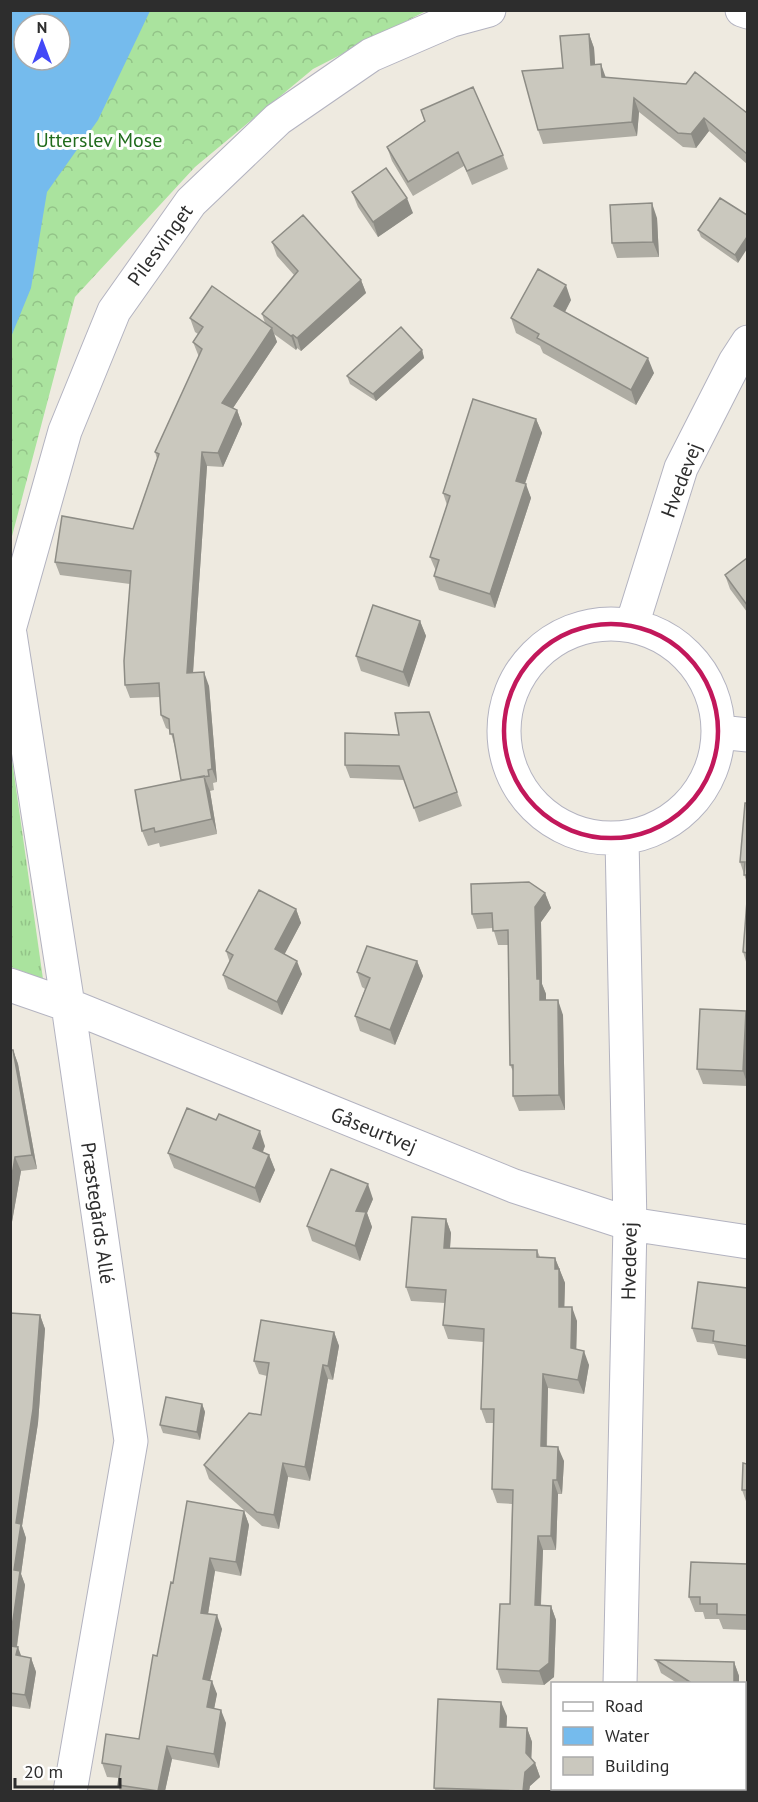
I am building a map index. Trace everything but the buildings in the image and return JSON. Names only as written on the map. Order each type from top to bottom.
[{"type":"street","name":"Pilesvinget","points":[[10,626],[65,431],[114,311],[191,202],[278,119],[371,55],[452,20],[489,10]]},
{"type":"street","points":[[742,10],[747,12]]},
{"type":"street","name":"Hvedevej","points":[[632,625],[681,468],[747,342]]},
{"type":"street","points":[[590,624],[632,625],[666,638],[695,663],[733,733],[691,804],[660,827],[622,839],[581,835],[544,817],[517,785],[503,746],[505,706],[522,668],[552,640],[590,624]]},
{"type":"street","name":"Præstegårds Allé","points":[[10,634],[68,1005],[131,1441],[70,1791]]},
{"type":"street","name":"Hvedevej","points":[[620,1682],[630,1224],[622,839]]},
{"type":"street","name":"Gåseurtvej","points":[[10,985],[68,1005],[514,1186],[630,1224],[747,1242]]},
{"type":"highlighted area","points":[[590,625],[632,625],[666,638],[695,663],[713,695],[719,732],[711,770],[691,804],[660,827],[622,839],[581,835],[544,817],[517,785],[503,746],[505,706],[522,668],[552,640]]},
{"type":"green space","name":"Utterslev Mose","points":[[11,11],[426,11],[313,69],[195,167],[75,297],[11,540]]},
{"type":"green space","points":[[11,753],[43,979],[11,967]]},
{"type":"water","points":[[11,10],[150,11],[98,120],[47,192],[31,288],[11,337]]}]
